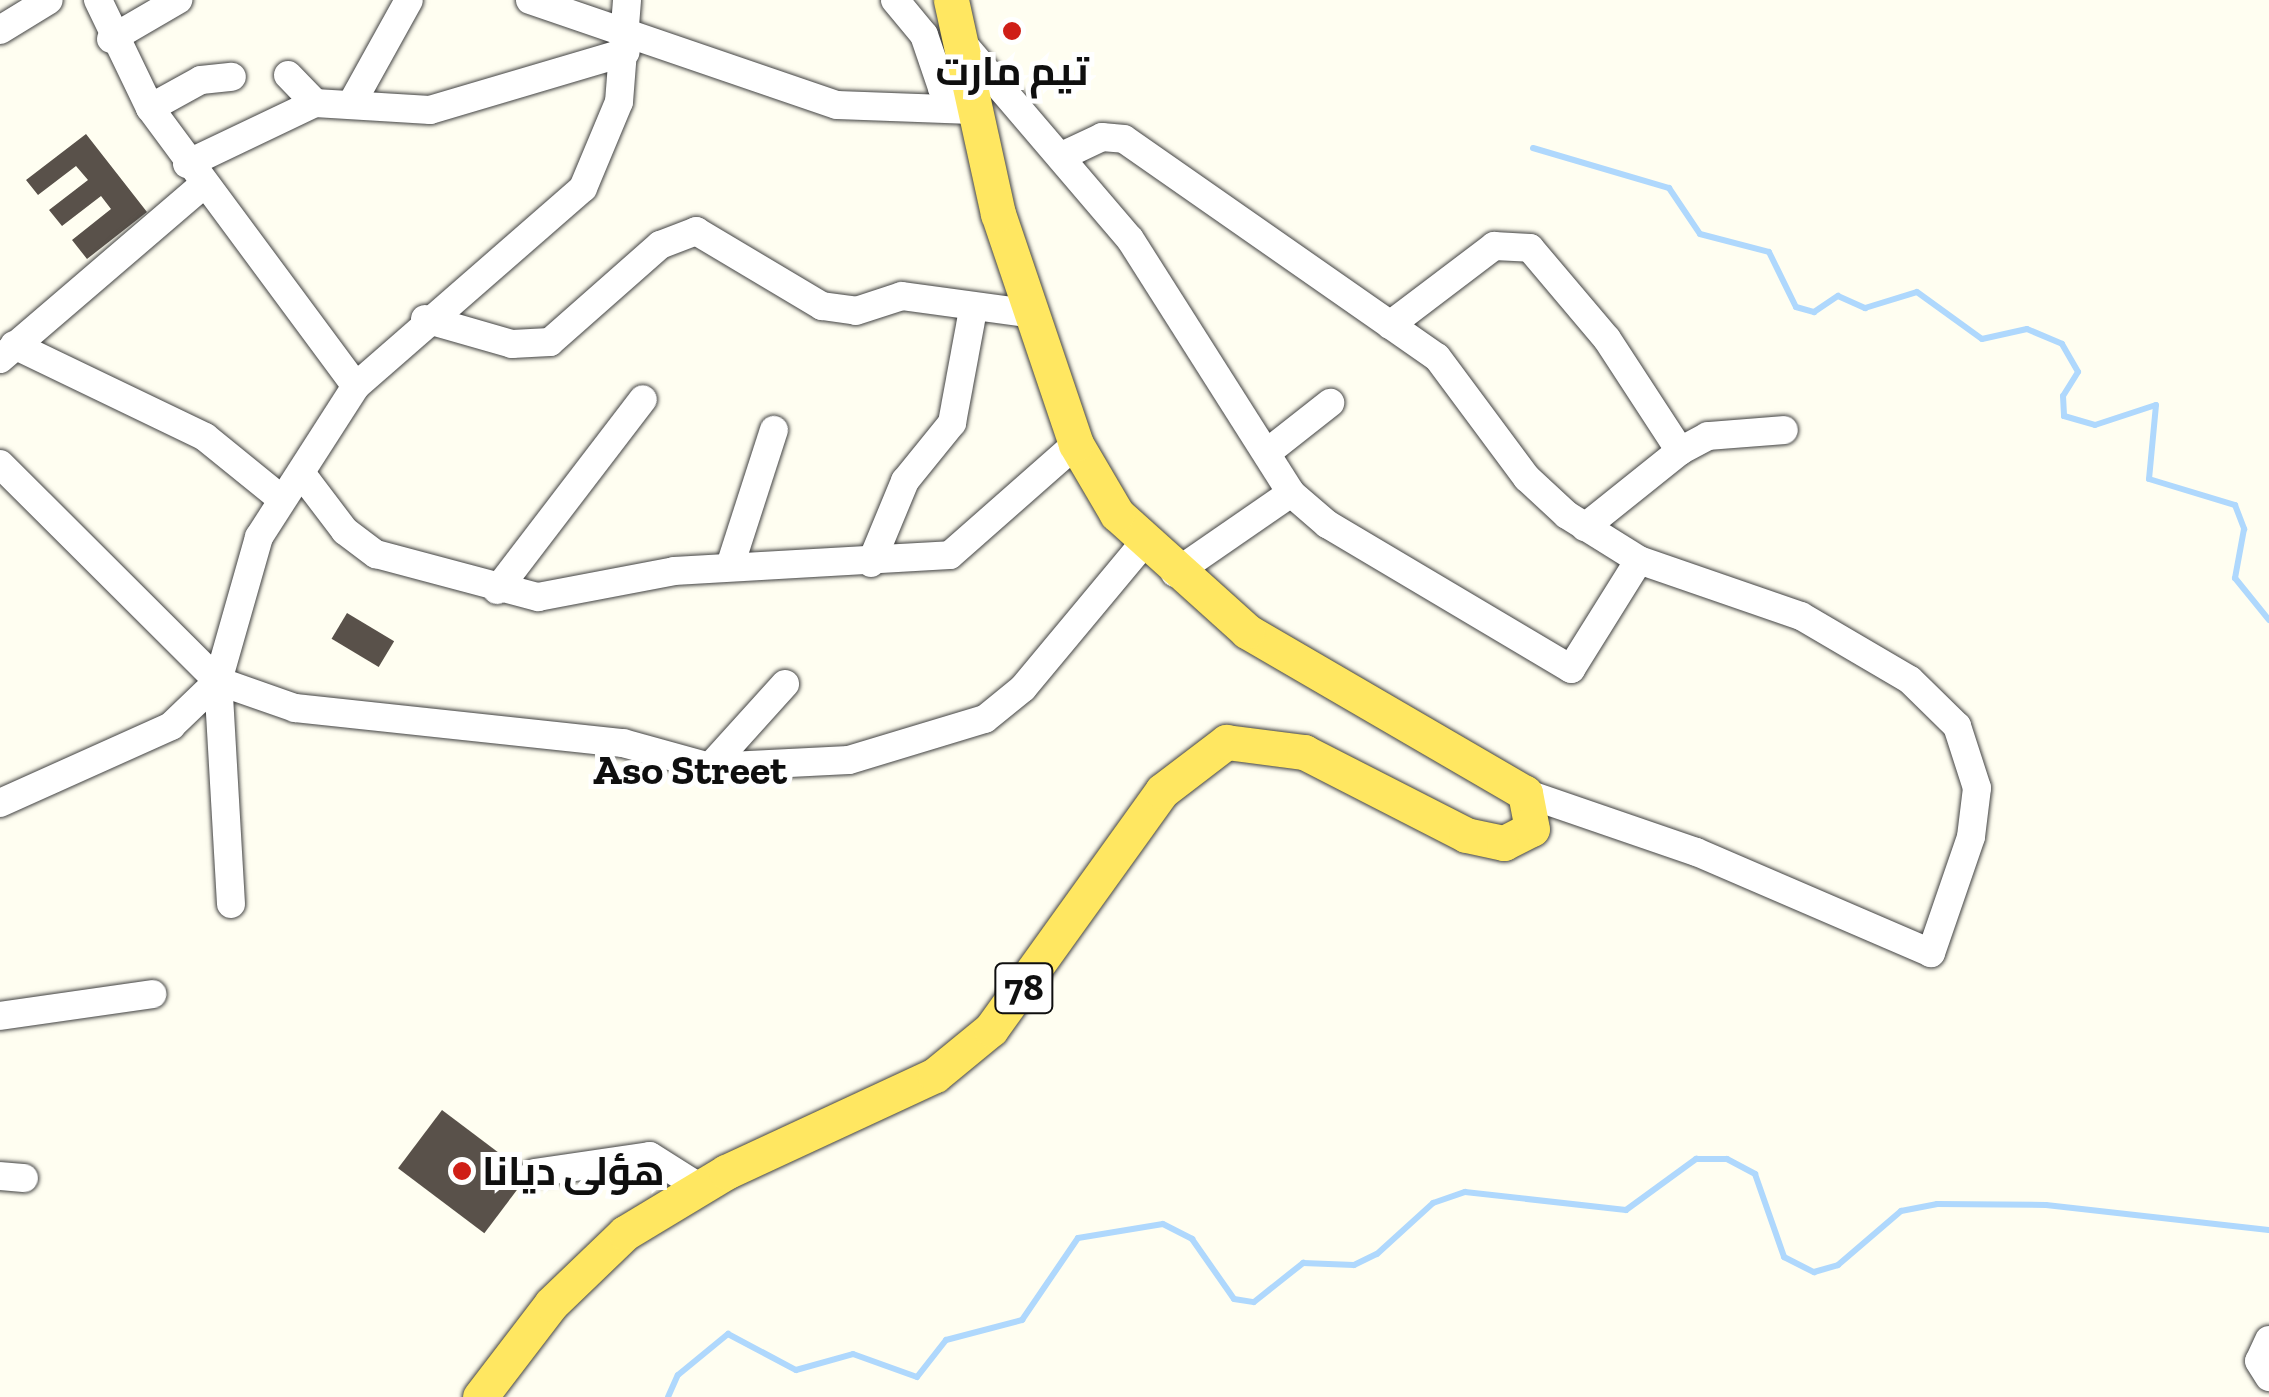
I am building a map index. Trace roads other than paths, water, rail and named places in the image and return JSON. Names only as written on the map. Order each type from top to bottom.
[{"type":"main road","points":[[951,0],[972,106],[1076,444],[1143,544],[1274,648],[1525,794]]},
{"type":"main road","name":"78","points":[[480,1397],[550,1304],[625,1233],[699,1186],[935,1075],[991,1029],[1162,791],[1226,742],[1304,752],[1488,841],[1515,841],[1532,829],[1525,794]]},
{"type":"street","points":[[0,30],[49,0]]},
{"type":"street","points":[[98,0],[112,39],[150,108],[195,175],[356,386]]},
{"type":"street","points":[[112,39],[178,0]]},
{"type":"street","points":[[353,101],[410,0]]},
{"type":"street","points":[[530,0],[626,44],[850,108],[972,106]]},
{"type":"street","points":[[231,904],[218,681],[238,588],[280,497],[301,474],[356,386],[425,319],[583,188],[619,102],[627,0]]},
{"type":"street","points":[[894,0],[924,35],[942,88],[972,106]]},
{"type":"street","points":[[959,40],[1064,154],[1198,334],[1291,493],[1571,669],[1639,560]]},
{"type":"street","points":[[280,497],[205,437],[7,352],[195,175],[315,103],[353,101],[430,110],[626,44]]},
{"type":"street","points":[[288,75],[315,103]]},
{"type":"street","points":[[150,108],[200,80],[232,77]]},
{"type":"street","points":[[1064,154],[1102,137],[1124,139],[1437,357],[1527,478],[1585,527],[1639,560],[1801,616],[1910,680],[1957,726],[1976,788],[1970,837],[1930,953],[1696,852],[1525,794]]},
{"type":"street","points":[[425,319],[512,344],[550,342],[660,245],[696,231],[822,306],[856,311],[902,296],[973,310],[1034,314]]},
{"type":"street","points":[[1390,325],[1494,246],[1530,248],[1607,339],[1680,451]]},
{"type":"street","points":[[871,563],[905,481],[952,423],[973,310]]},
{"type":"street","points":[[496,590],[643,398]]},
{"type":"street","points":[[1269,451],[1330,402]]},
{"type":"street","points":[[730,566],[774,430]]},
{"type":"street","points":[[1585,527],[1680,451],[1708,436],[1784,430]]},
{"type":"street","points":[[301,474],[344,531],[376,554],[496,590],[538,597],[730,566],[871,563],[950,554],[1076,444]]},
{"type":"street","points":[[0,464],[218,681],[296,708],[623,743],[710,767],[850,760],[985,718],[1023,688],[1143,544]]},
{"type":"street","points":[[1175,572],[1291,493]]},
{"type":"street","points":[[0,803],[172,726],[218,681]]},
{"type":"street","points":[[710,767],[785,684]]},
{"type":"street","points":[[0,1016],[152,994]]},
{"type":"street","points":[[534,1173],[650,1156],[699,1186]]},
{"type":"street","points":[[2269,1340],[2260,1362],[2269,1377]]},
{"type":"waterway","points":[[1533,148],[1669,188],[1700,234],[1769,252],[1796,307],[1814,312],[1838,296],[1865,308],[1917,292],[1982,339],[2027,329],[2062,344],[2078,372],[2063,396],[2064,416],[2095,425],[2156,405],[2149,479],[2235,505],[2244,529],[2235,578],[2269,620]]},
{"type":"waterway","points":[[668,1397],[678,1375],[728,1334],[796,1370],[853,1354],[917,1377],[946,1340],[1022,1320],[1078,1238],[1163,1224],[1192,1239],[1234,1299],[1254,1302],[1303,1263],[1354,1265],[1377,1254],[1433,1203],[1465,1192],[1626,1210],[1696,1159],[1727,1159],[1755,1174],[1784,1257],[1814,1272],[1838,1265],[1901,1211],[1937,1204],[2046,1205],[2269,1230]]},
{"type":"place","name":"تیم مارت","points":[[1012,31]]},
{"type":"place","name":"هؤلى ديانا","points":[[462,1171]]},
{"type":"district","name":"Aso Street","points":[[690,770]]}]
